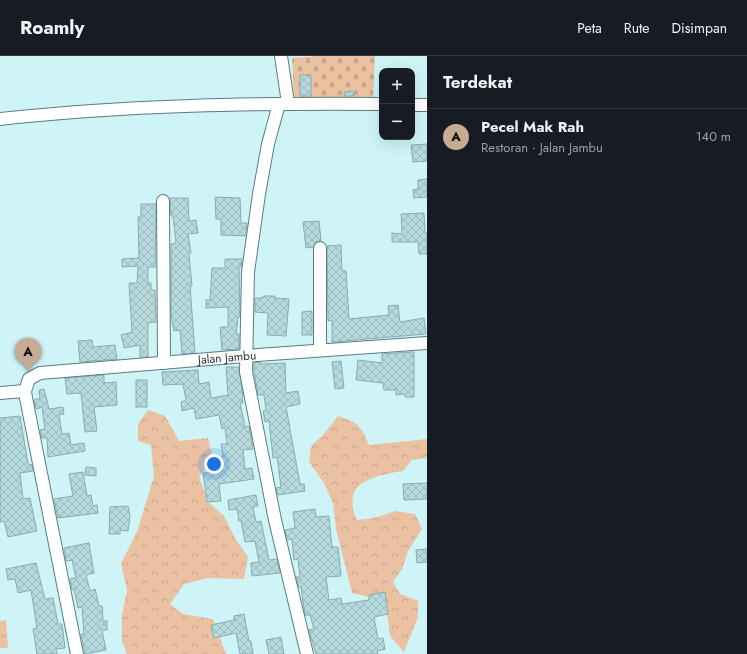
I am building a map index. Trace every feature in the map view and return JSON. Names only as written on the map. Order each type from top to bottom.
[{"type":"street","points":[[281,56],[283,104],[268,144],[260,187],[248,272],[245,356],[246,372],[256,426],[307,654]]},
{"type":"street","points":[[0,119],[83,110],[283,104],[379,104]]},
{"type":"street","points":[[415,105],[427,105]]},
{"type":"street","points":[[163,201],[164,363]]},
{"type":"street","points":[[320,248],[320,350]]},
{"type":"street","name":"Jalan Jambu","points":[[25,391],[29,379],[40,373],[320,350],[427,343]]},
{"type":"street","points":[[0,393],[25,391],[77,654]]},
{"type":"green space","points":[[317,56],[375,56],[373,101],[294,100],[292,58]]},
{"type":"green space","points":[[148,410],[165,416],[179,441],[208,438],[213,458],[199,477],[208,502],[224,516],[235,538],[248,557],[244,579],[208,578],[184,584],[170,604],[183,614],[213,619],[226,654],[127,654],[122,641],[122,615],[127,590],[121,563],[137,532],[154,476],[151,445],[138,441],[138,424]]},
{"type":"green space","points":[[338,416],[358,426],[364,433],[369,445],[427,439],[427,458],[412,460],[403,471],[381,475],[362,483],[356,489],[353,497],[353,507],[357,520],[374,518],[396,511],[415,514],[422,529],[408,551],[402,569],[393,582],[400,594],[418,601],[418,617],[404,652],[390,636],[387,613],[378,599],[352,593],[336,529],[333,503],[324,483],[309,462],[311,446],[324,434]]},
{"type":"green space","points":[[6,620],[8,648],[0,648],[0,621]]},
{"type":"building","points":[[300,75],[311,75],[311,96],[300,96]]},
{"type":"building","points":[[353,91],[354,96],[345,96],[344,92]]},
{"type":"building","points":[[427,144],[427,161],[413,162],[411,145]]},
{"type":"building","points":[[427,179],[427,197],[414,198],[413,190],[418,189],[418,180]]},
{"type":"building","points":[[215,197],[240,198],[241,223],[247,223],[245,236],[221,235],[221,219],[216,219]]},
{"type":"building","points":[[170,198],[188,198],[189,221],[196,220],[198,233],[188,234],[191,253],[189,254],[192,286],[190,286],[195,353],[182,354],[180,330],[174,331],[171,316],[171,244],[176,243],[173,216],[171,216]]},
{"type":"building","points":[[141,204],[156,204],[155,267],[148,267],[148,283],[151,283],[151,290],[155,290],[156,322],[148,323],[148,357],[140,357],[140,345],[124,348],[121,335],[132,332],[129,283],[137,283],[138,266],[122,267],[122,259],[139,258],[138,217],[141,217]]},
{"type":"building","points":[[424,213],[425,233],[427,233],[427,254],[419,254],[418,242],[392,242],[392,233],[402,234],[401,214]]},
{"type":"building","points":[[319,221],[321,241],[316,242],[313,247],[306,248],[303,222]]},
{"type":"building","points":[[341,245],[342,271],[346,271],[349,319],[389,315],[388,306],[398,305],[400,322],[424,318],[426,334],[332,342],[332,320],[328,321],[327,246]]},
{"type":"building","points":[[225,259],[242,259],[241,267],[239,267],[240,317],[238,317],[236,334],[239,334],[239,349],[222,350],[220,327],[228,327],[228,307],[206,308],[206,300],[210,300],[212,268],[225,268]]},
{"type":"building","points":[[263,296],[275,296],[275,298],[289,299],[286,336],[267,335],[268,313],[255,312],[255,298],[263,298]]},
{"type":"building","points":[[312,311],[312,335],[302,335],[302,312]]},
{"type":"building","points":[[92,340],[93,347],[115,345],[117,359],[80,362],[78,341]]},
{"type":"building","points":[[414,352],[414,397],[405,397],[405,394],[396,395],[396,390],[384,390],[383,383],[356,380],[358,360],[382,363],[382,354]]},
{"type":"building","points":[[341,361],[344,388],[335,389],[332,362]]},
{"type":"building","points":[[261,362],[262,364],[285,363],[286,393],[298,391],[300,404],[286,407],[300,484],[304,484],[305,491],[278,495],[276,488],[281,487],[277,457],[273,458],[269,421],[265,422],[263,411],[266,410],[264,395],[258,395],[254,371],[254,363]]},
{"type":"building","points":[[226,367],[239,367],[243,397],[243,403],[240,403],[245,427],[249,426],[253,449],[243,450],[245,469],[252,468],[254,479],[219,484],[221,501],[207,502],[203,473],[221,472],[219,458],[223,457],[221,444],[227,444],[225,428],[222,429],[219,415],[196,419],[194,408],[182,411],[181,402],[186,400],[183,384],[163,385],[162,372],[198,370],[199,384],[209,382],[211,398],[228,395]]},
{"type":"building","points":[[104,375],[104,383],[116,382],[117,405],[94,407],[97,431],[85,432],[81,393],[67,394],[65,378]]},
{"type":"building","points":[[136,380],[147,380],[147,407],[136,407]]},
{"type":"building","points":[[44,389],[49,409],[63,407],[64,414],[59,415],[62,434],[69,433],[71,445],[84,443],[85,451],[48,457],[47,438],[42,438],[40,430],[45,429],[42,407],[36,409],[34,400],[40,398],[39,390]]},
{"type":"building","points":[[20,416],[28,464],[32,465],[33,471],[20,473],[23,499],[30,498],[37,531],[8,537],[4,521],[0,522],[0,418]]},
{"type":"building","points":[[86,467],[96,468],[96,476],[85,475]]},
{"type":"building","points":[[83,472],[87,496],[91,495],[93,506],[97,505],[98,513],[58,518],[54,499],[73,496],[69,474]]},
{"type":"building","points":[[427,483],[427,499],[404,500],[403,484]]},
{"type":"building","points":[[256,495],[258,506],[253,507],[256,522],[261,521],[269,560],[277,559],[280,573],[252,576],[251,563],[259,562],[255,541],[245,542],[241,520],[239,521],[237,509],[229,510],[228,500]]},
{"type":"building","points":[[128,506],[130,517],[128,531],[120,530],[120,534],[109,534],[110,507]]},
{"type":"building","points":[[315,509],[316,517],[329,516],[332,547],[338,547],[341,576],[326,577],[329,600],[341,598],[342,604],[369,600],[369,595],[385,592],[388,614],[374,617],[378,639],[383,638],[385,649],[377,651],[378,654],[316,654],[309,630],[314,629],[310,615],[305,615],[301,587],[299,587],[296,577],[300,577],[298,559],[294,560],[292,539],[287,540],[285,530],[295,528],[293,512]]},
{"type":"building","points":[[89,543],[94,573],[86,575],[90,591],[95,589],[99,606],[102,606],[103,621],[107,621],[107,630],[102,630],[106,650],[85,654],[81,634],[84,634],[82,607],[78,608],[74,589],[72,590],[70,579],[76,578],[72,560],[66,561],[64,548]]},
{"type":"building","points":[[427,549],[427,562],[417,563],[416,550]]},
{"type":"building","points":[[36,563],[45,599],[53,598],[58,624],[62,624],[65,648],[56,649],[57,654],[37,654],[33,629],[37,628],[31,590],[18,593],[15,579],[8,580],[6,569]]},
{"type":"building","points":[[244,614],[253,654],[240,654],[236,633],[214,638],[211,625],[234,620],[234,616]]},
{"type":"building","points":[[281,637],[284,654],[269,654],[266,640]]},
{"type":"place","name":"Pecel Mak Rah","points":[[28,371]]}]
